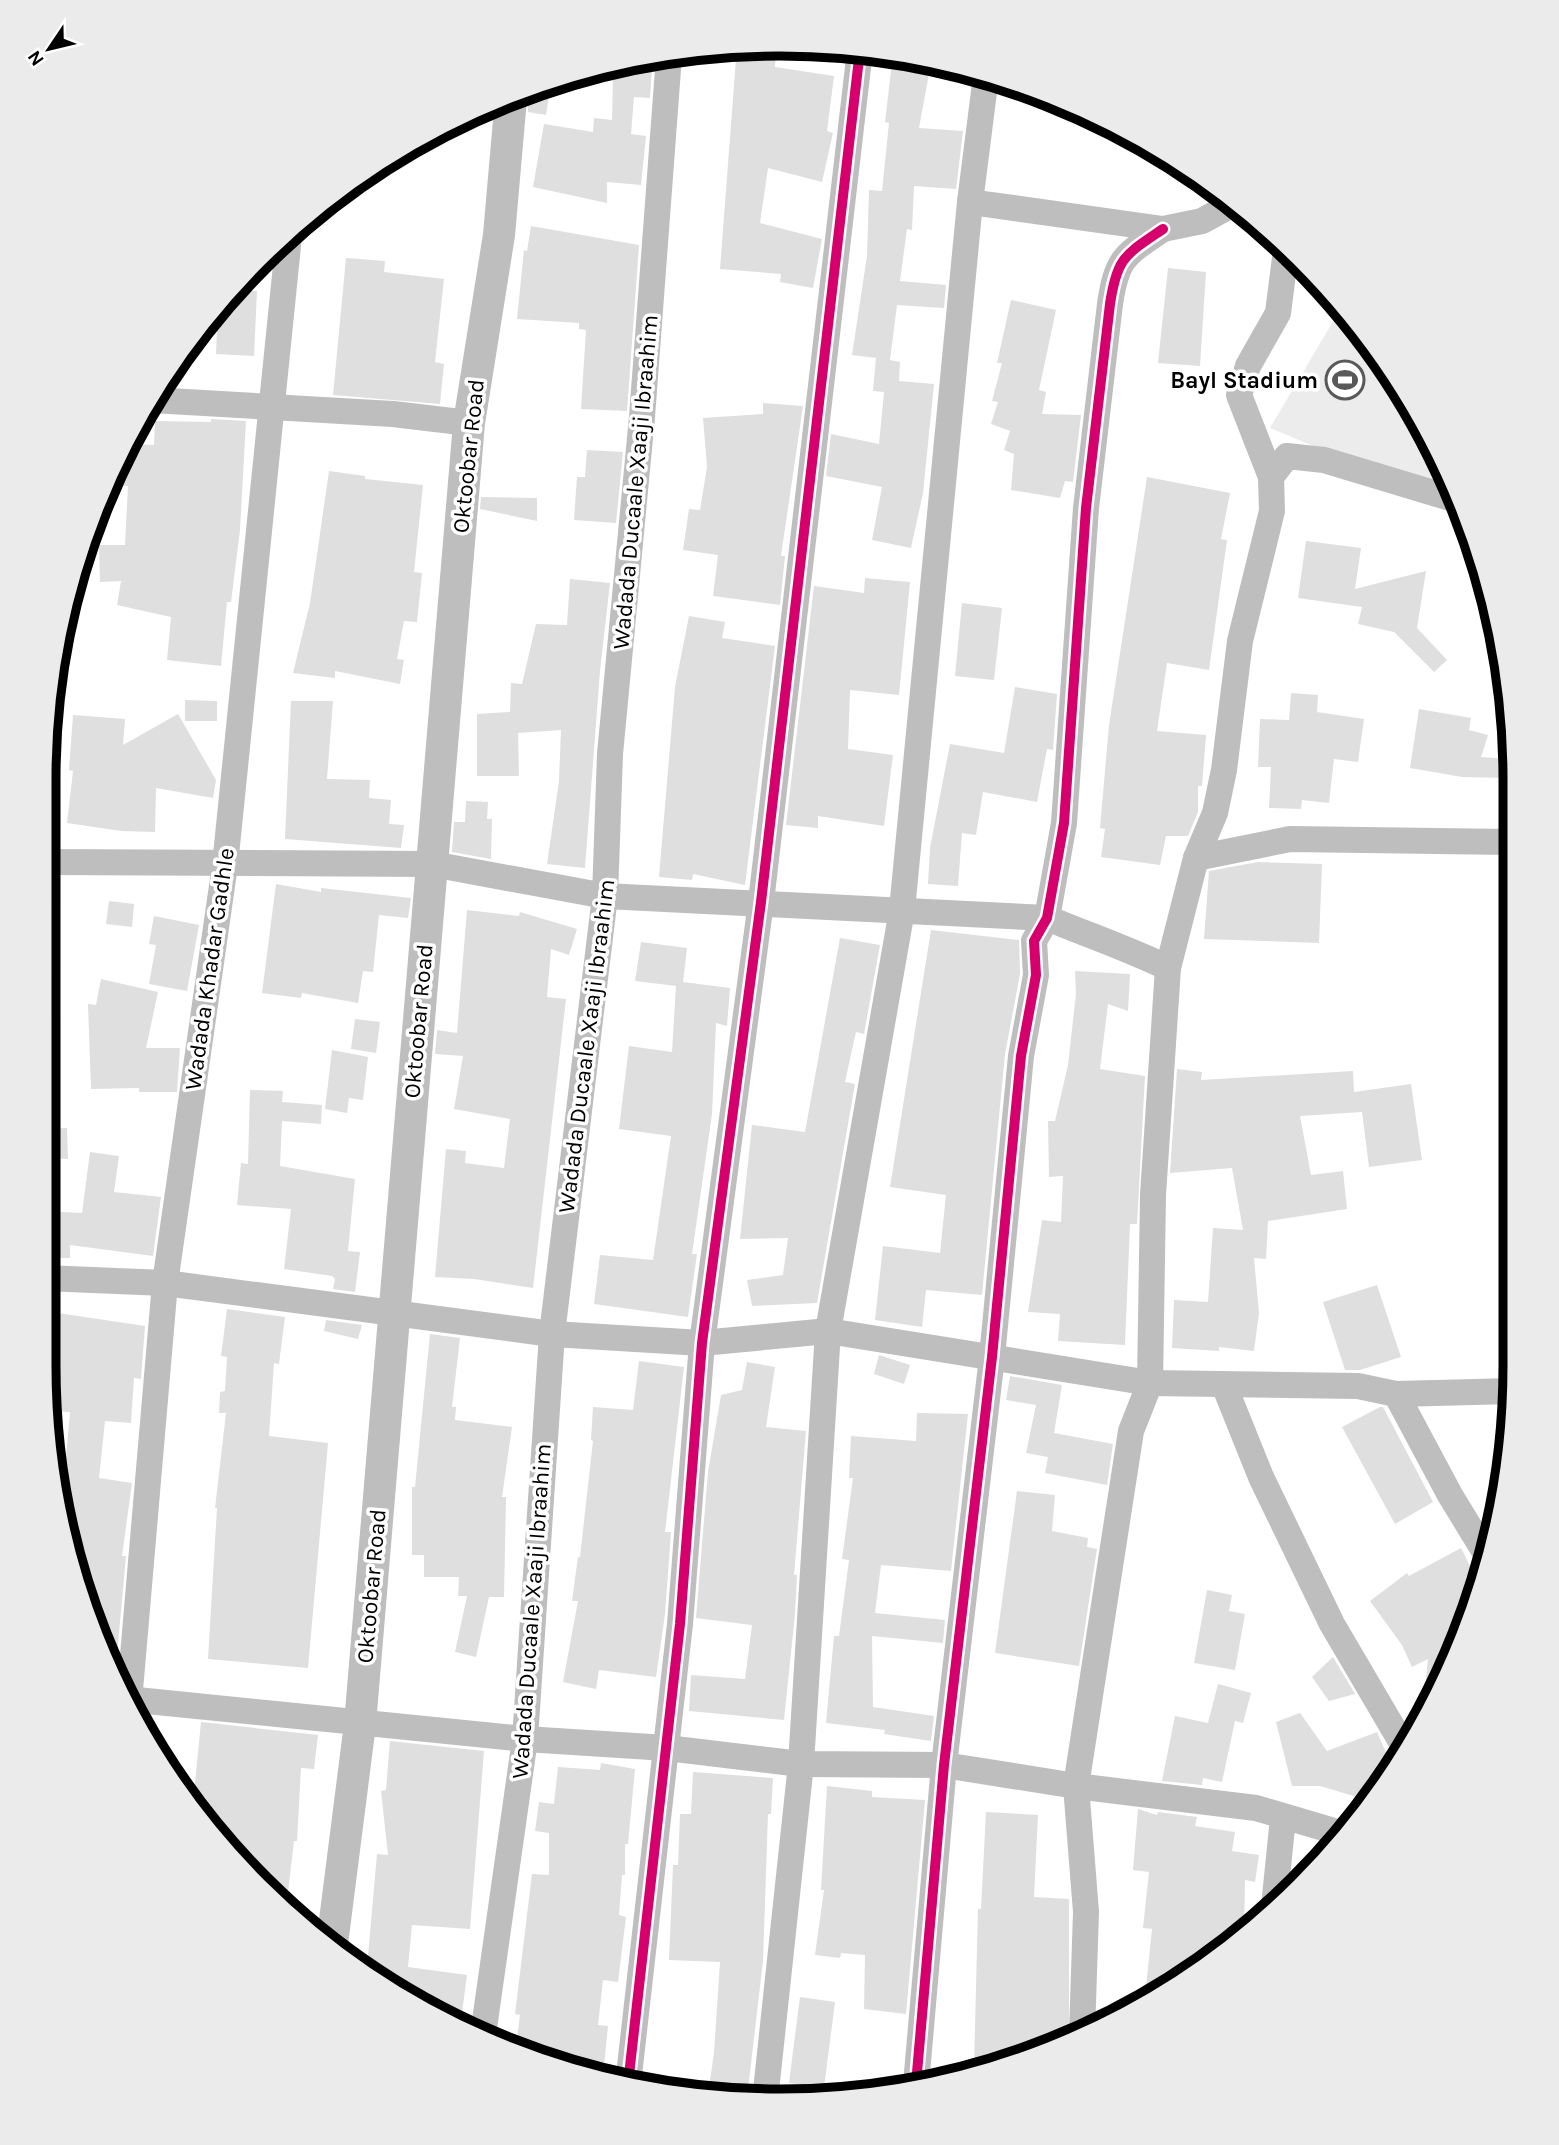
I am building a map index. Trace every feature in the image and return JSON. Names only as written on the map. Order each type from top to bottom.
[{"type":"street","points":[[629,2073],[680,1623],[702,1343],[761,902],[859,61]]},
{"type":"street","name":"Wadada Ducaale Xaaji Ibraahim","points":[[484,2025],[525,1739],[552,1334],[605,896],[610,754],[642,417],[668,65]]},
{"type":"street","points":[[766,2088],[801,1764],[828,1331],[902,910],[970,202],[985,86]]},
{"type":"street","name":"Oktoobar Road","points":[[333,1934],[360,1724],[469,423],[499,235],[509,109]]},
{"type":"street","points":[[970,202],[1163,229],[1202,221],[1224,209]]},
{"type":"street","points":[[917,2076],[944,1765],[992,1357],[1021,1056],[1036,975],[1034,942],[1047,918],[1064,823],[1086,508],[1115,271],[1121,261],[1163,229]]},
{"type":"street","name":"Wadada Khadar Gadhle","points":[[130,1684],[165,1283],[225,865],[288,250]]},
{"type":"street","points":[[1082,2022],[1086,1912],[1076,1786],[1131,1431],[1150,1383],[1153,1195],[1170,984],[1168,968],[1196,858],[1215,813],[1224,771],[1240,640],[1272,511],[1271,477],[1239,395],[1248,366],[1278,313],[1284,262]]},
{"type":"street","points":[[164,401],[393,414],[469,423]]},
{"type":"street","points":[[1271,477],[1287,456],[1324,460],[1445,496]]},
{"type":"street","points":[[1196,858],[1290,839],[1503,842]]},
{"type":"street","points":[[56,862],[225,865],[432,863],[605,896],[1047,918],[1103,942],[1126,948],[1168,968]]},
{"type":"street","points":[[56,1278],[165,1283],[552,1334],[702,1343],[828,1331],[1150,1383],[1358,1386],[1396,1394],[1502,1391]]},
{"type":"street","points":[[1224,1385],[1261,1477],[1332,1624],[1399,1738]]},
{"type":"street","points":[[1396,1394],[1450,1495],[1480,1544]]},
{"type":"street","points":[[139,1701],[525,1739],[667,1748],[801,1764],[944,1765],[1076,1786],[1256,1808],[1333,1831]]},
{"type":"street","points":[[1275,1892],[1283,1818]]},
{"type":"shaded area","name":"Bayl Stadium","points":[[1335,317],[1381,378],[1406,418],[1448,502],[1270,428]]},
{"type":"building","points":[[776,56],[775,67],[834,76],[827,131],[833,133],[822,182],[768,168],[760,223],[822,239],[813,288],[780,282],[781,274],[720,269],[736,58]]},
{"type":"building","points":[[892,65],[929,72],[919,128],[963,131],[956,189],[914,186],[912,230],[907,229],[900,281],[946,285],[944,308],[897,305],[890,360],[900,362],[899,381],[934,384],[923,493],[911,548],[872,540],[882,487],[826,476],[831,434],[879,444],[884,392],[873,391],[876,358],[852,355],[867,256],[869,190],[882,191],[889,123],[885,122]]},
{"type":"building","points":[[652,68],[650,98],[634,97],[631,134],[646,136],[641,185],[607,182],[607,203],[533,187],[544,124],[593,132],[594,118],[612,120],[613,76],[626,76],[626,73]]},
{"type":"building","points":[[549,93],[546,115],[528,112],[528,101]]},
{"type":"building","points":[[531,226],[639,245],[627,411],[581,409],[586,330],[579,329],[579,323],[517,319],[524,250],[527,251]]},
{"type":"building","points":[[346,258],[385,261],[384,272],[444,279],[435,362],[444,364],[440,404],[333,395]]},
{"type":"building","points":[[1168,268],[1206,272],[1200,366],[1158,363]]},
{"type":"building","points":[[247,291],[257,291],[254,356],[216,354],[217,325]]},
{"type":"building","points":[[1011,300],[1056,310],[1039,390],[1046,392],[1042,414],[1081,415],[1073,482],[1065,481],[1060,498],[1011,490],[1014,454],[1004,450],[1010,431],[991,424],[998,402],[992,401],[1002,363],[997,363]]},
{"type":"building","points":[[763,403],[803,406],[781,556],[785,556],[780,605],[713,596],[718,555],[683,550],[689,509],[700,510],[707,467],[703,418],[763,414]]},
{"type":"building","points":[[211,419],[246,421],[240,530],[231,602],[227,602],[221,666],[167,660],[171,617],[117,605],[121,581],[100,582],[99,545],[125,545],[128,486],[119,486],[139,444],[154,445],[155,421],[211,422]]},
{"type":"building","points":[[587,450],[623,452],[616,523],[574,520],[577,477],[585,477]]},
{"type":"building","points":[[329,471],[365,476],[365,479],[423,485],[414,572],[422,573],[417,622],[404,621],[397,659],[404,660],[400,684],[335,671],[335,678],[293,673],[310,603]]},
{"type":"building","points":[[1147,477],[1230,493],[1221,539],[1227,540],[1209,670],[1167,663],[1157,731],[1206,735],[1202,786],[1198,786],[1198,812],[1188,836],[1166,836],[1160,865],[1101,857],[1105,829],[1100,828],[1109,725]]},
{"type":"building","points":[[481,497],[537,498],[537,521],[480,509]]},
{"type":"building","points":[[1306,541],[1361,548],[1355,589],[1426,571],[1417,628],[1447,660],[1434,672],[1394,632],[1358,624],[1362,607],[1298,598]]},
{"type":"building","points":[[865,578],[910,582],[899,695],[850,690],[848,749],[893,755],[884,826],[818,816],[818,828],[786,825],[814,586],[864,593]]},
{"type":"building","points":[[570,579],[610,583],[600,671],[585,868],[547,864],[559,781],[561,730],[518,733],[519,776],[477,776],[477,714],[510,712],[511,683],[522,684],[536,624],[567,625]]},
{"type":"building","points":[[962,603],[1002,608],[994,680],[955,676]]},
{"type":"building","points":[[689,616],[725,622],[722,638],[775,646],[745,885],[693,874],[692,880],[659,877],[675,687]]},
{"type":"building","points":[[1015,687],[1057,694],[1053,750],[1047,749],[1037,802],[983,792],[976,835],[962,833],[958,886],[928,884],[930,848],[950,744],[1004,753]]},
{"type":"building","points":[[1291,693],[1318,695],[1317,712],[1364,719],[1358,762],[1334,759],[1329,803],[1302,800],[1301,809],[1269,808],[1271,767],[1258,767],[1260,719],[1289,720]]},
{"type":"building","points":[[185,700],[217,701],[217,721],[185,721]]},
{"type":"building","points":[[291,701],[333,701],[327,779],[370,780],[369,798],[391,800],[389,824],[404,825],[401,848],[285,839]]},
{"type":"building","points":[[1419,709],[1471,718],[1469,730],[1488,735],[1481,757],[1502,759],[1503,778],[1462,777],[1410,768]]},
{"type":"building","points":[[178,714],[216,780],[213,798],[156,788],[155,832],[121,831],[67,823],[73,771],[69,770],[73,715],[125,719],[123,745]]},
{"type":"building","points":[[466,801],[488,802],[487,819],[492,819],[491,859],[452,852],[454,822],[465,822]]},
{"type":"building","points":[[1258,862],[1322,864],[1319,943],[1204,939],[1209,871]]},
{"type":"building","points":[[276,884],[321,892],[321,888],[411,898],[408,918],[379,915],[373,972],[363,971],[358,1003],[302,993],[301,998],[262,993]]},
{"type":"building","points":[[109,901],[134,904],[132,927],[106,924]]},
{"type":"building","points":[[467,910],[519,916],[520,912],[577,929],[569,955],[551,949],[547,997],[566,999],[533,1288],[474,1279],[435,1277],[446,1149],[466,1151],[465,1163],[504,1168],[510,1119],[454,1109],[463,1056],[435,1054],[437,1030],[457,1033]]},
{"type":"building","points":[[154,916],[199,925],[187,991],[149,984],[156,945],[149,944]]},
{"type":"building","points":[[931,930],[1019,940],[1020,974],[1005,1054],[982,1295],[926,1290],[922,1327],[875,1320],[883,1246],[940,1253],[946,1195],[890,1187]]},
{"type":"building","points":[[840,938],[880,945],[864,1034],[856,1032],[845,1082],[855,1084],[817,1303],[752,1306],[747,1280],[783,1275],[788,1238],[740,1239],[752,1125],[805,1132]]},
{"type":"building","points":[[641,942],[687,948],[683,982],[730,988],[727,1026],[716,1023],[712,1114],[692,1254],[697,1254],[688,1317],[594,1304],[600,1255],[653,1260],[671,1136],[619,1129],[629,1046],[672,1052],[676,986],[635,981]]},
{"type":"building","points":[[1075,971],[1130,974],[1128,1011],[1108,1004],[1100,1069],[1145,1076],[1137,1224],[1130,1224],[1125,1345],[1058,1341],[1060,1314],[1028,1312],[1042,1220],[1061,1222],[1063,1176],[1049,1177],[1048,1121],[1055,1121],[1068,1065],[1076,994]]},
{"type":"building","points":[[101,979],[158,992],[146,1048],[180,1048],[177,1092],[139,1092],[139,1088],[91,1089],[88,1004],[96,1005]]},
{"type":"building","points":[[355,1019],[380,1022],[376,1053],[351,1049]]},
{"type":"building","points":[[332,1050],[368,1057],[363,1100],[349,1098],[347,1113],[325,1109]]},
{"type":"building","points":[[1177,1069],[1202,1072],[1201,1080],[1353,1071],[1354,1092],[1411,1084],[1422,1160],[1369,1167],[1362,1112],[1300,1116],[1311,1175],[1343,1171],[1347,1209],[1268,1221],[1266,1259],[1254,1258],[1259,1313],[1254,1351],[1219,1347],[1219,1351],[1172,1348],[1174,1300],[1208,1302],[1213,1228],[1243,1230],[1232,1168],[1170,1173]]},
{"type":"building","points":[[250,1090],[283,1091],[282,1102],[322,1105],[321,1124],[282,1121],[280,1166],[355,1179],[348,1251],[360,1252],[355,1292],[333,1289],[335,1279],[332,1276],[284,1269],[291,1209],[237,1205],[241,1163],[248,1164]]},
{"type":"building","points":[[56,1128],[67,1128],[68,1159],[56,1158]]},
{"type":"building","points":[[90,1152],[119,1156],[114,1192],[161,1197],[153,1256],[70,1245],[70,1258],[56,1258],[56,1212],[82,1213]]},
{"type":"building","points":[[1377,1285],[1401,1357],[1360,1370],[1345,1370],[1323,1302]]},
{"type":"building","points":[[227,1309],[285,1317],[279,1364],[274,1363],[269,1436],[328,1443],[308,1668],[208,1659],[215,1508],[226,1413],[219,1413],[220,1392],[225,1391],[227,1357],[221,1356]]},
{"type":"building","points":[[56,1313],[145,1326],[141,1379],[134,1378],[131,1423],[105,1421],[99,1478],[132,1483],[122,1556],[126,1556],[117,1655],[94,1598],[70,1507],[65,1475],[70,1412],[58,1411]]},
{"type":"building","points":[[326,1320],[362,1325],[358,1339],[324,1331]]},
{"type":"building","points":[[430,1334],[460,1338],[452,1407],[456,1407],[455,1420],[512,1427],[502,1497],[506,1497],[504,1597],[489,1597],[476,1657],[455,1652],[467,1596],[458,1596],[459,1577],[424,1577],[424,1555],[412,1555],[412,1487],[415,1487]]},
{"type":"building","points":[[879,1355],[910,1365],[904,1384],[874,1374]]},
{"type":"building","points":[[639,1361],[684,1367],[665,1532],[671,1532],[665,1614],[656,1677],[599,1670],[596,1689],[563,1682],[578,1601],[572,1601],[580,1557],[593,1441],[593,1407],[633,1410]]},
{"type":"building","points":[[747,1362],[775,1367],[766,1427],[806,1431],[794,1575],[797,1575],[795,1614],[784,1720],[689,1711],[691,1675],[745,1679],[752,1625],[696,1618],[708,1472],[721,1395],[742,1390]]},
{"type":"building","points":[[1010,1376],[1062,1385],[1054,1433],[1113,1444],[1107,1485],[1045,1473],[1048,1457],[1026,1453],[1036,1405],[1006,1400]]},
{"type":"building","points":[[1383,1407],[1433,1502],[1395,1524],[1342,1427]]},
{"type":"building","points":[[917,1413],[968,1414],[951,1571],[881,1565],[875,1613],[945,1620],[943,1643],[872,1636],[873,1707],[934,1716],[931,1741],[884,1734],[885,1730],[826,1723],[834,1636],[839,1636],[849,1560],[842,1559],[853,1478],[849,1478],[851,1436],[916,1441]]},
{"type":"building","points":[[1017,1491],[1055,1495],[1052,1531],[1088,1538],[1087,1547],[1097,1549],[1079,1666],[995,1653]]},
{"type":"building","points":[[1461,1548],[1473,1571],[1448,1642],[1425,1691],[1428,1659],[1412,1667],[1402,1645],[1370,1601],[1407,1573],[1409,1576]]},
{"type":"building","points":[[1207,1590],[1232,1595],[1229,1611],[1245,1614],[1235,1670],[1194,1663]]},
{"type":"building","points":[[1333,1657],[1355,1694],[1329,1701],[1312,1677]]},
{"type":"building","points":[[1218,1684],[1251,1693],[1243,1723],[1235,1721],[1222,1782],[1203,1778],[1202,1785],[1162,1781],[1175,1716],[1208,1723]]},
{"type":"building","points":[[1300,1713],[1327,1751],[1377,1732],[1388,1756],[1359,1798],[1320,1786],[1292,1786],[1276,1722]]},
{"type":"building","points":[[201,1722],[318,1735],[314,1769],[301,1768],[297,1841],[294,1841],[288,1895],[236,1843],[194,1790]]},
{"type":"building","points":[[390,1741],[484,1751],[470,1929],[412,1925],[408,1967],[467,1975],[462,2015],[418,1992],[368,1960],[377,1854],[388,1855],[381,1791],[386,1790]]},
{"type":"building","points":[[601,1763],[635,1769],[628,1844],[625,1844],[625,1875],[622,1875],[619,1915],[626,1917],[618,1982],[603,1980],[598,2025],[608,2026],[604,2067],[517,2039],[520,2015],[515,2014],[532,1874],[549,1875],[549,1833],[535,1831],[539,1802],[554,1804],[558,1767],[600,1770]]},
{"type":"building","points":[[693,1772],[773,1778],[771,1814],[768,1814],[763,1961],[748,2088],[709,2085],[720,1962],[669,1960],[673,1865],[678,1865],[680,1814],[691,1814]]},
{"type":"building","points":[[827,1786],[872,1791],[872,1797],[925,1800],[906,2014],[864,2009],[865,1955],[841,1953],[840,1958],[815,1955],[824,1890],[821,1890]]},
{"type":"building","points":[[1138,1809],[1157,1815],[1158,1812],[1197,1817],[1195,1826],[1235,1832],[1232,1851],[1259,1855],[1255,1882],[1245,1880],[1244,1919],[1181,1967],[1146,1989],[1152,1929],[1143,1928],[1149,1872],[1133,1870]]},
{"type":"building","points":[[986,1812],[1038,1815],[1034,1897],[1069,1899],[1069,2028],[1012,2051],[974,2062],[978,1909],[981,1909]]},
{"type":"building","points":[[800,1997],[835,2002],[824,2087],[789,2083]]},
{"type":"cycle path","points":[[629,2073],[680,1624],[702,1343],[761,902],[859,61]]},
{"type":"cycle path","points":[[917,2076],[944,1765],[992,1357],[1021,1056],[1036,975],[1034,941],[1047,918],[1064,823],[1086,508],[1110,304],[1120,266],[1131,252],[1163,229]]},
{"type":"place","name":"Bayl Stadium","points":[[1345,380]]}]
